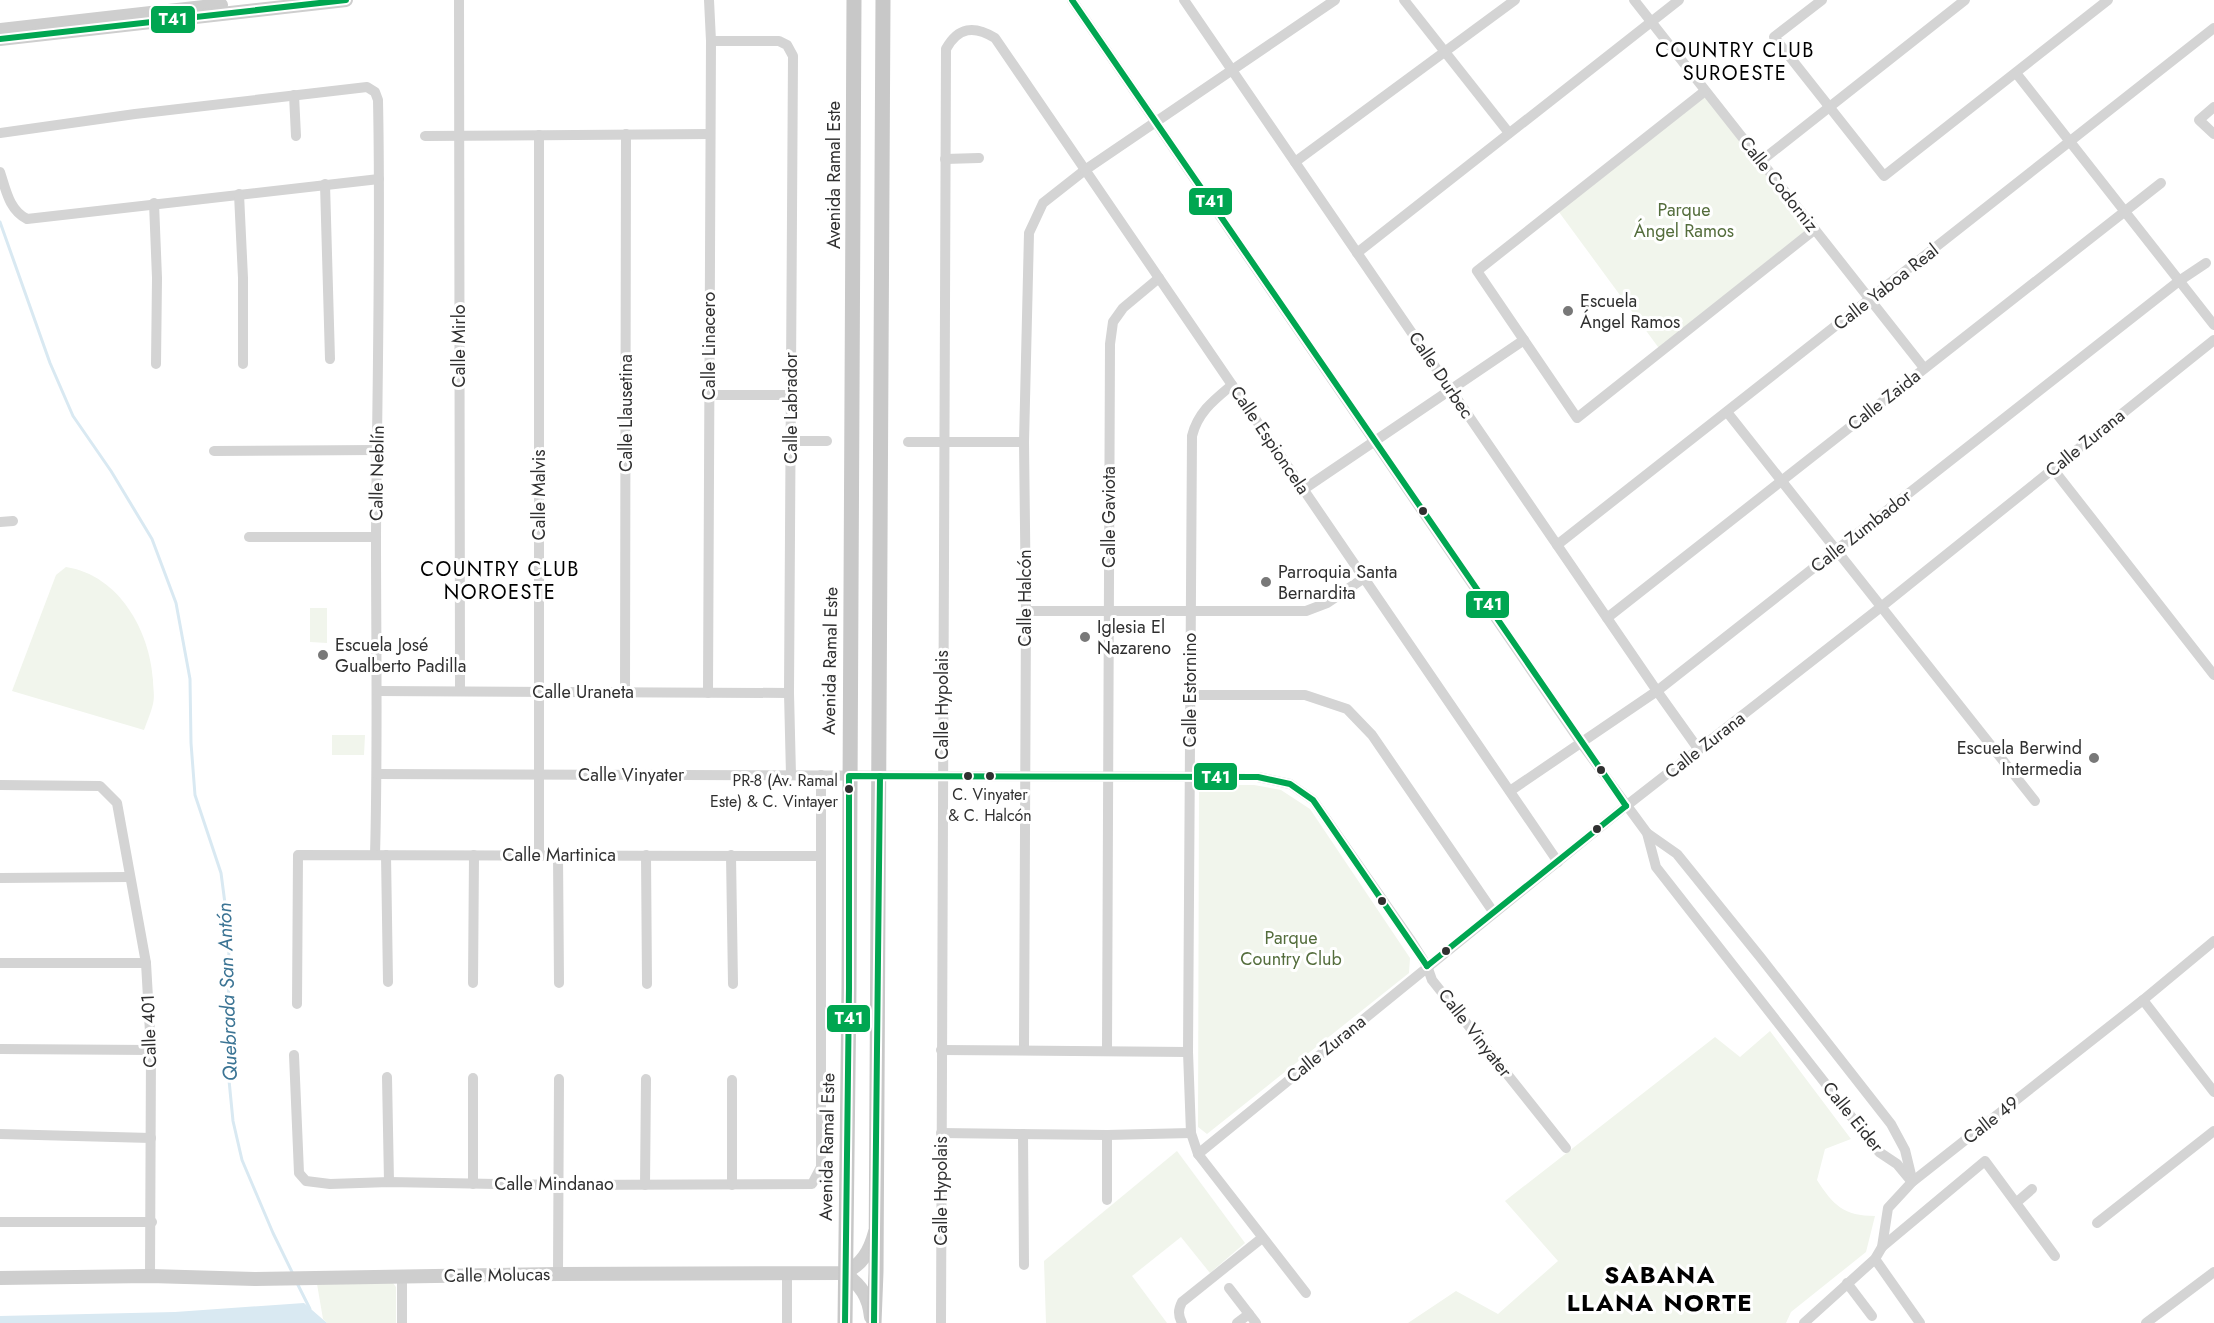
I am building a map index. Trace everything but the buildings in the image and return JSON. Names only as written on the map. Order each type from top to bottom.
[{"type":"main road","points":[[843,0],[854,24]]},
{"type":"main road","name":"Avenida Ramal Este","points":[[845,1323],[854,0]]},
{"type":"main road","points":[[873,1323],[880,776],[884,0]]},
{"type":"main road","points":[[883,33],[891,0]]},
{"type":"street","points":[[0,39],[265,0]]},
{"type":"street","points":[[0,30],[214,7],[346,0]]},
{"type":"street","name":"Calle Mirlo","points":[[459,0],[459,691]]},
{"type":"street","name":"Calle Linacero","points":[[708,693],[711,41],[709,0]]},
{"type":"street","name":"Calle Eider","points":[[1072,0],[1626,806],[1647,833],[1677,854],[1891,1124],[1905,1150],[1912,1182]]},
{"type":"street","name":"Calle Durbec","points":[[1184,0],[1699,750]]},
{"type":"street","name":"Calle Halcón","points":[[1024,1049],[1026,611],[1024,442],[1029,233],[1043,203],[1085,170],[1335,0]]},
{"type":"street","points":[[1404,0],[1509,133]]},
{"type":"street","points":[[1295,162],[1515,0]]},
{"type":"street","name":"Calle Codorniz","points":[[1634,0],[1924,368]]},
{"type":"street","points":[[1357,253],[1679,0]]},
{"type":"street","points":[[1822,0],[1774,37],[1884,176],[2108,0]]},
{"type":"street","points":[[1761,161],[1965,0]]},
{"type":"street","name":"Calle Yaboa Real","points":[[1557,545],[2214,28]]},
{"type":"street","name":"Calle Hypolais","points":[[940,1323],[946,49],[951,40],[960,33],[973,30]]},
{"type":"street","name":"Calle Espioncela","points":[[973,30],[985,32],[995,38],[1558,862]]},
{"type":"street","name":"Calle Labrador","points":[[711,41],[779,41],[787,45],[793,56],[789,693],[791,776]]},
{"type":"street","points":[[2016,73],[2214,325]]},
{"type":"street","name":"Calle Neblín","points":[[294,95],[367,87],[375,92],[378,100],[377,774],[388,982]]},
{"type":"street","points":[[1705,91],[1477,271],[1577,418],[1814,230]]},
{"type":"street","points":[[0,133],[294,95],[296,136]]},
{"type":"street","points":[[2214,107],[2199,120],[2214,134]]},
{"type":"street","name":"Calle Llausetina","points":[[625,692],[626,134]]},
{"type":"street","points":[[425,136],[710,134]]},
{"type":"street","name":"Calle Malvis","points":[[539,135],[539,855]]},
{"type":"street","points":[[945,159],[979,158]]},
{"type":"street","points":[[0,172],[12,206],[18,214],[27,219],[379,179]]},
{"type":"street","name":"Calle Zaida","points":[[1607,618],[2161,183]]},
{"type":"street","points":[[325,184],[330,359]]},
{"type":"street","points":[[239,194],[243,279],[243,364]]},
{"type":"street","points":[[154,203],[157,278],[156,364]]},
{"type":"street","name":"Calle Zumbador","points":[[1510,791],[1657,692],[2179,281],[2206,263]]},
{"type":"street","name":"Calle Gaviota","points":[[1107,1051],[1110,344],[1113,322],[1123,308],[1159,278]]},
{"type":"street","points":[[1304,489],[1524,339]]},
{"type":"street","name":"Calle Zurana","points":[[1198,1154],[1626,806],[1881,607],[2214,340]]},
{"type":"street","name":"Calle Estornino","points":[[1232,386],[1207,406],[1195,425],[1192,436],[1188,1052],[1191,1133],[1198,1154],[1306,1293]]},
{"type":"street","points":[[709,395],[791,395]]},
{"type":"street","points":[[1727,412],[2034,801]]},
{"type":"street","points":[[791,441],[827,441]]},
{"type":"street","points":[[908,442],[1024,442]]},
{"type":"street","points":[[214,451],[377,450]]},
{"type":"street","points":[[2054,469],[2214,675]]},
{"type":"street","points":[[0,522],[13,520]]},
{"type":"street","points":[[249,537],[376,537]]},
{"type":"street","points":[[1026,611],[1306,611],[1327,603],[1364,578]]},
{"type":"street","name":"Calle Uraneta","points":[[377,691],[789,693]]},
{"type":"street","points":[[1190,695],[1305,695],[1347,709],[1372,735],[1494,913]]},
{"type":"street","name":"Calle Vinyater","points":[[377,774],[1258,777],[1290,784],[1313,800],[1427,966],[1432,980],[1566,1148]]},
{"type":"street","points":[[820,855],[821,776]]},
{"type":"street","name":"Calle 401","points":[[0,785],[100,786],[117,803],[146,963],[151,1050],[150,1276]]},
{"type":"street","name":"Calle Eider","points":[[1647,833],[1656,867],[1879,1152],[1897,1164],[1912,1182]]},
{"type":"street","name":"Calle Martinica","points":[[297,1004],[298,855],[820,855]]},
{"type":"street","points":[[473,983],[474,855]]},
{"type":"street","points":[[558,855],[560,983]]},
{"type":"street","points":[[646,855],[646,984]]},
{"type":"street","points":[[731,855],[733,984]]},
{"type":"street","name":"Calle Mindanao","points":[[294,1055],[299,1173],[306,1181],[330,1184],[389,1182],[559,1185],[812,1184],[821,1167],[820,855]]},
{"type":"street","points":[[0,878],[130,878]]},
{"type":"street","name":"Calle 49","points":[[1804,1323],[1875,1258],[1882,1247],[1888,1208],[1912,1182],[2143,1000],[2214,941]]},
{"type":"street","points":[[0,963],[146,963]]},
{"type":"street","points":[[2143,1000],[2214,1092]]},
{"type":"street","points":[[0,1049],[151,1050]]},
{"type":"street","points":[[942,1050],[1188,1052]]},
{"type":"street","points":[[387,1077],[389,1182]]},
{"type":"street","points":[[473,1078],[473,1184]]},
{"type":"street","points":[[558,1274],[559,1078]]},
{"type":"street","points":[[645,1185],[646,1079]]},
{"type":"street","points":[[732,1080],[732,1185]]},
{"type":"street","points":[[2097,1223],[2214,1131]]},
{"type":"street","points":[[941,1133],[1107,1135],[1191,1133]]},
{"type":"street","points":[[0,1134],[151,1138]]},
{"type":"street","points":[[1023,1134],[1024,1265]]},
{"type":"street","points":[[1107,1135],[1107,1200]]},
{"type":"street","points":[[1882,1247],[1985,1161],[2055,1256]]},
{"type":"street","points":[[2016,1202],[2032,1189]]},
{"type":"street","points":[[0,1222],[152,1222]]},
{"type":"street","points":[[844,1273],[854,1269],[861,1262],[873,1240],[876,1228]]},
{"type":"street","points":[[1182,1323],[1179,1317],[1182,1302],[1262,1238]]},
{"type":"street","points":[[1875,1258],[1920,1323]]},
{"type":"street","points":[[2146,1323],[2214,1272]]},
{"type":"street","points":[[844,1273],[859,1284],[865,1292],[873,1323]]},
{"type":"street","name":"Calle Molucas","points":[[0,1278],[150,1276],[312,1278],[844,1273]]},
{"type":"street","points":[[786,1323],[787,1275]]},
{"type":"street","points":[[402,1276],[402,1323]]},
{"type":"street","points":[[1847,1283],[1872,1317]]},
{"type":"street","points":[[1229,1288],[1256,1323]]},
{"type":"street","points":[[1237,1323],[1249,1314]]},
{"type":"green space","name":"Parque Ángel Ramos","points":[[1705,91],[1814,230],[1661,351],[1556,208]]},
{"type":"green space","points":[[66,567],[85,572],[102,581],[116,593],[138,625],[151,661],[154,692],[154,701],[144,730],[12,691],[56,575]]},
{"type":"green space","points":[[310,608],[327,608],[327,643],[310,642]]},
{"type":"green space","points":[[332,735],[365,735],[364,755],[332,755]]},
{"type":"green space","name":"Parque Country Club","points":[[1199,785],[1254,785],[1281,790],[1310,809],[1410,958],[1409,973],[1207,1134],[1198,1127]]},
{"type":"green space","points":[[1770,1031],[1851,1139],[1825,1149],[1817,1180],[1828,1196],[1840,1207],[1855,1214],[1875,1216],[1866,1252],[1791,1312],[1786,1323],[1408,1323],[1456,1291],[1498,1314],[1558,1261],[1505,1201],[1715,1037],[1740,1057]]},
{"type":"green space","points":[[1177,1151],[1245,1243],[1210,1273],[1181,1237],[1132,1276],[1167,1323],[1046,1323],[1044,1261]]},
{"type":"green space","points":[[393,1283],[396,1287],[396,1323],[327,1323],[323,1319],[317,1284]]},
{"type":"shaded area","points":[[304,1303],[327,1323],[0,1323],[0,1316],[175,1312]]},
{"type":"waterway","name":"Quebrada San Antón","points":[[0,222],[50,363],[73,416],[111,471],[152,539],[176,603],[190,679],[195,795],[221,873],[229,934],[228,1070],[233,1121],[242,1160],[293,1274]]},
{"type":"waterway","name":"Quebrada San Antón","points":[[297,1283],[310,1309]]},
{"type":"transit line","name":"T41","points":[[0,39],[346,0]]},
{"type":"transit line","name":"T41","points":[[1072,0],[1626,806]]},
{"type":"transit line","name":"T41","points":[[845,1323],[849,776],[1258,777],[1290,784],[1313,800],[1427,966]]},
{"type":"transit line","name":"T41","points":[[874,1323],[880,776]]},
{"type":"transit line","name":"T41","points":[[1427,966],[1626,806]]},
{"type":"place","name":"Escuela Ángel Ramos","points":[[1568,311]]},
{"type":"place","name":"Parroquia Santa Bernardita","points":[[1266,582]]},
{"type":"place","name":"Iglesia El Nazareno","points":[[1085,637]]},
{"type":"place","name":"Escuela José Gualberto Padilla","points":[[323,655]]},
{"type":"place","name":"Escuela Berwind Intermedia","points":[[2094,758]]},
{"type":"place","name":"C. Vinyater & C. Halcón","points":[[990,776]]},
{"type":"place","name":"PR-8 (Av. Ramal Este) & C. Vintayer","points":[[849,789]]},
{"type":"district","name":"COUNTRY CLUB SUROESTE","points":[[1735,62]]},
{"type":"district","name":"COUNTRY CLUB NOROESTE","points":[[500,580]]},
{"type":"district","name":"SABANA LLANA NORTE","points":[[1660,1289]]}]
